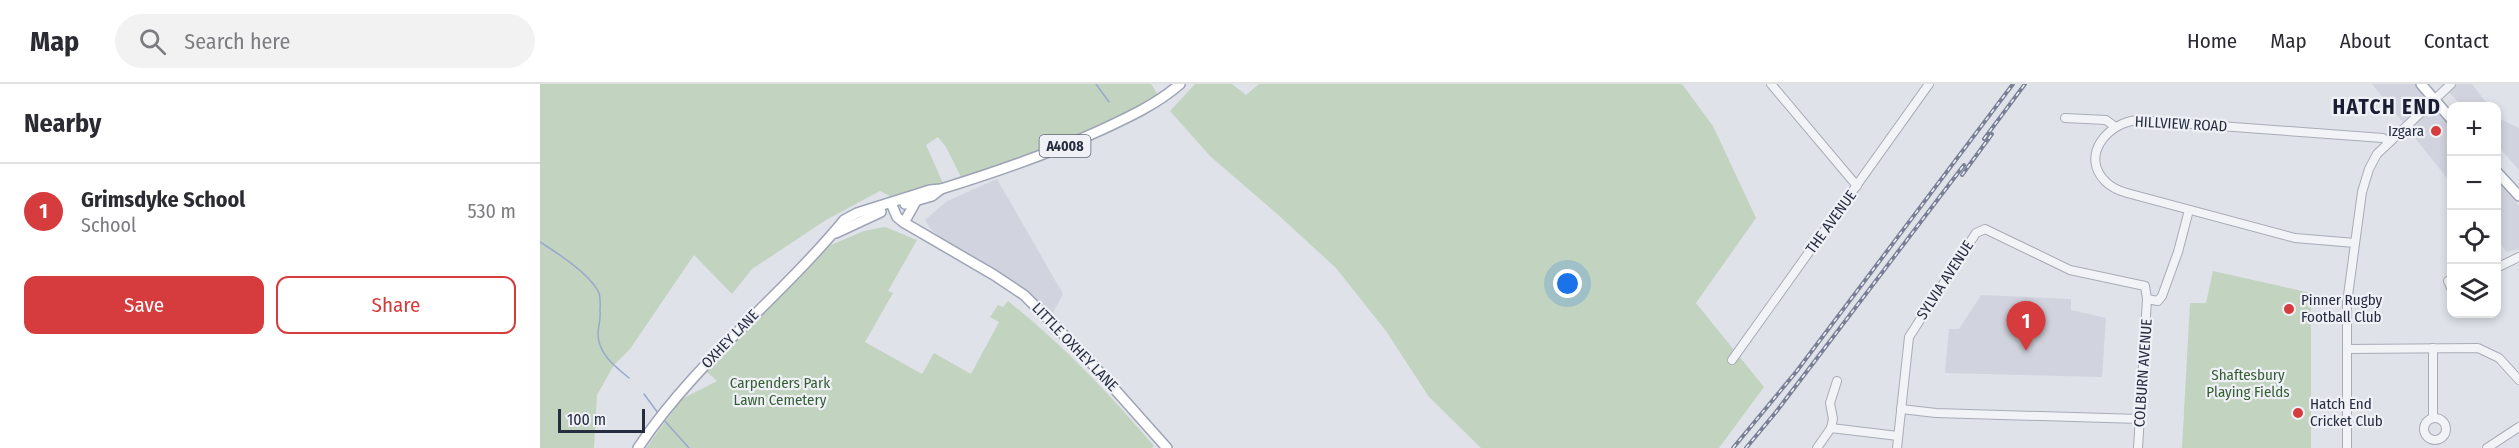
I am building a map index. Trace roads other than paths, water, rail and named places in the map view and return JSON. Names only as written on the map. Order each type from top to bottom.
[{"type":"main road","name":"OXHEY LANE","points":[[638,448],[660,415],[704,366],[830,237],[858,220],[930,190],[941,189],[1026,163],[1156,102],[1180,84]]},
{"type":"main road","points":[[2421,84],[2447,115]]},
{"type":"main road","points":[[2501,176],[2519,196]]},
{"type":"main road","name":"OXHEY LANE","points":[[895,204],[932,196],[941,189]]},
{"type":"main road","points":[[907,221],[915,201]]},
{"type":"main road","name":"LITTLE OXHEY LANE","points":[[895,204],[907,221],[994,275],[1037,306],[1167,448]]},
{"type":"street","points":[[1771,84],[1857,186]]},
{"type":"street","name":"THE AVENUE","points":[[1732,360],[1929,84]]},
{"type":"street","points":[[2348,448],[2347,303],[2362,192],[2369,170],[2378,154],[2451,84]]},
{"type":"street","points":[[2064,118],[2106,120],[2114,126]]},
{"type":"street","name":"HILLVIEW ROAD","points":[[2355,243],[2295,238],[2127,193],[2105,182],[2097,167],[2096,156],[2099,142],[2114,126],[2126,121],[2138,120],[2383,138],[2389,142]]},
{"type":"street","name":"COLBURN AVENUE","points":[[2138,448],[2147,299],[2158,301],[2162,296],[2178,252],[2189,210]]},
{"type":"street","name":"SYLVIA AVENUE","points":[[1897,448],[1909,337],[1980,230],[1988,230],[2070,270],[2145,286],[2147,299]]},
{"type":"street","points":[[2501,266],[2519,257]]},
{"type":"street","points":[[2433,348],[2433,418]]},
{"type":"street","points":[[2347,349],[2478,348],[2499,358],[2516,370],[2519,380]]},
{"type":"street","points":[[1817,448],[1831,428],[1833,419],[1830,403],[1837,381]]},
{"type":"street","points":[[1901,409],[1936,413],[2140,419]]},
{"type":"street","points":[[2487,448],[2519,427]]},
{"type":"street","points":[[1831,428],[1898,436]]},
{"type":"street","points":[[2498,441],[2504,448]]},
{"type":"waterway","points":[[1096,84],[1109,102]]},
{"type":"waterway","points":[[540,242],[572,264],[595,286],[600,298],[598,334],[601,348],[604,354],[629,378]]},
{"type":"waterway","points":[[644,394],[658,413]]},
{"type":"waterway","points":[[663,419],[689,448]]},
{"type":"railway","points":[[1733,448],[1796,372],[2013,84]]},
{"type":"railway","points":[[1984,139],[2025,84]]},
{"type":"railway","points":[[1962,175],[1992,134]]},
{"type":"railway","points":[[1746,448],[1964,165]]},
{"type":"place","name":"Izgara","points":[[2436,131]]},
{"type":"place","name":"Pinner Rugby Football Club","points":[[2289,309]]},
{"type":"place","name":"Grimsdyke School","points":[[2026,351]]},
{"type":"place","name":"Hatch End Cricket Club","points":[[2298,413]]},
{"type":"district","name":"HATCH END","points":[[2387,107]]},
{"type":"park label","name":"Shaftesbury Playing Fields","points":[[2248,384]]},
{"type":"park label","name":"Carpenders Park Lawn Cemetery","points":[[780,392]]}]
